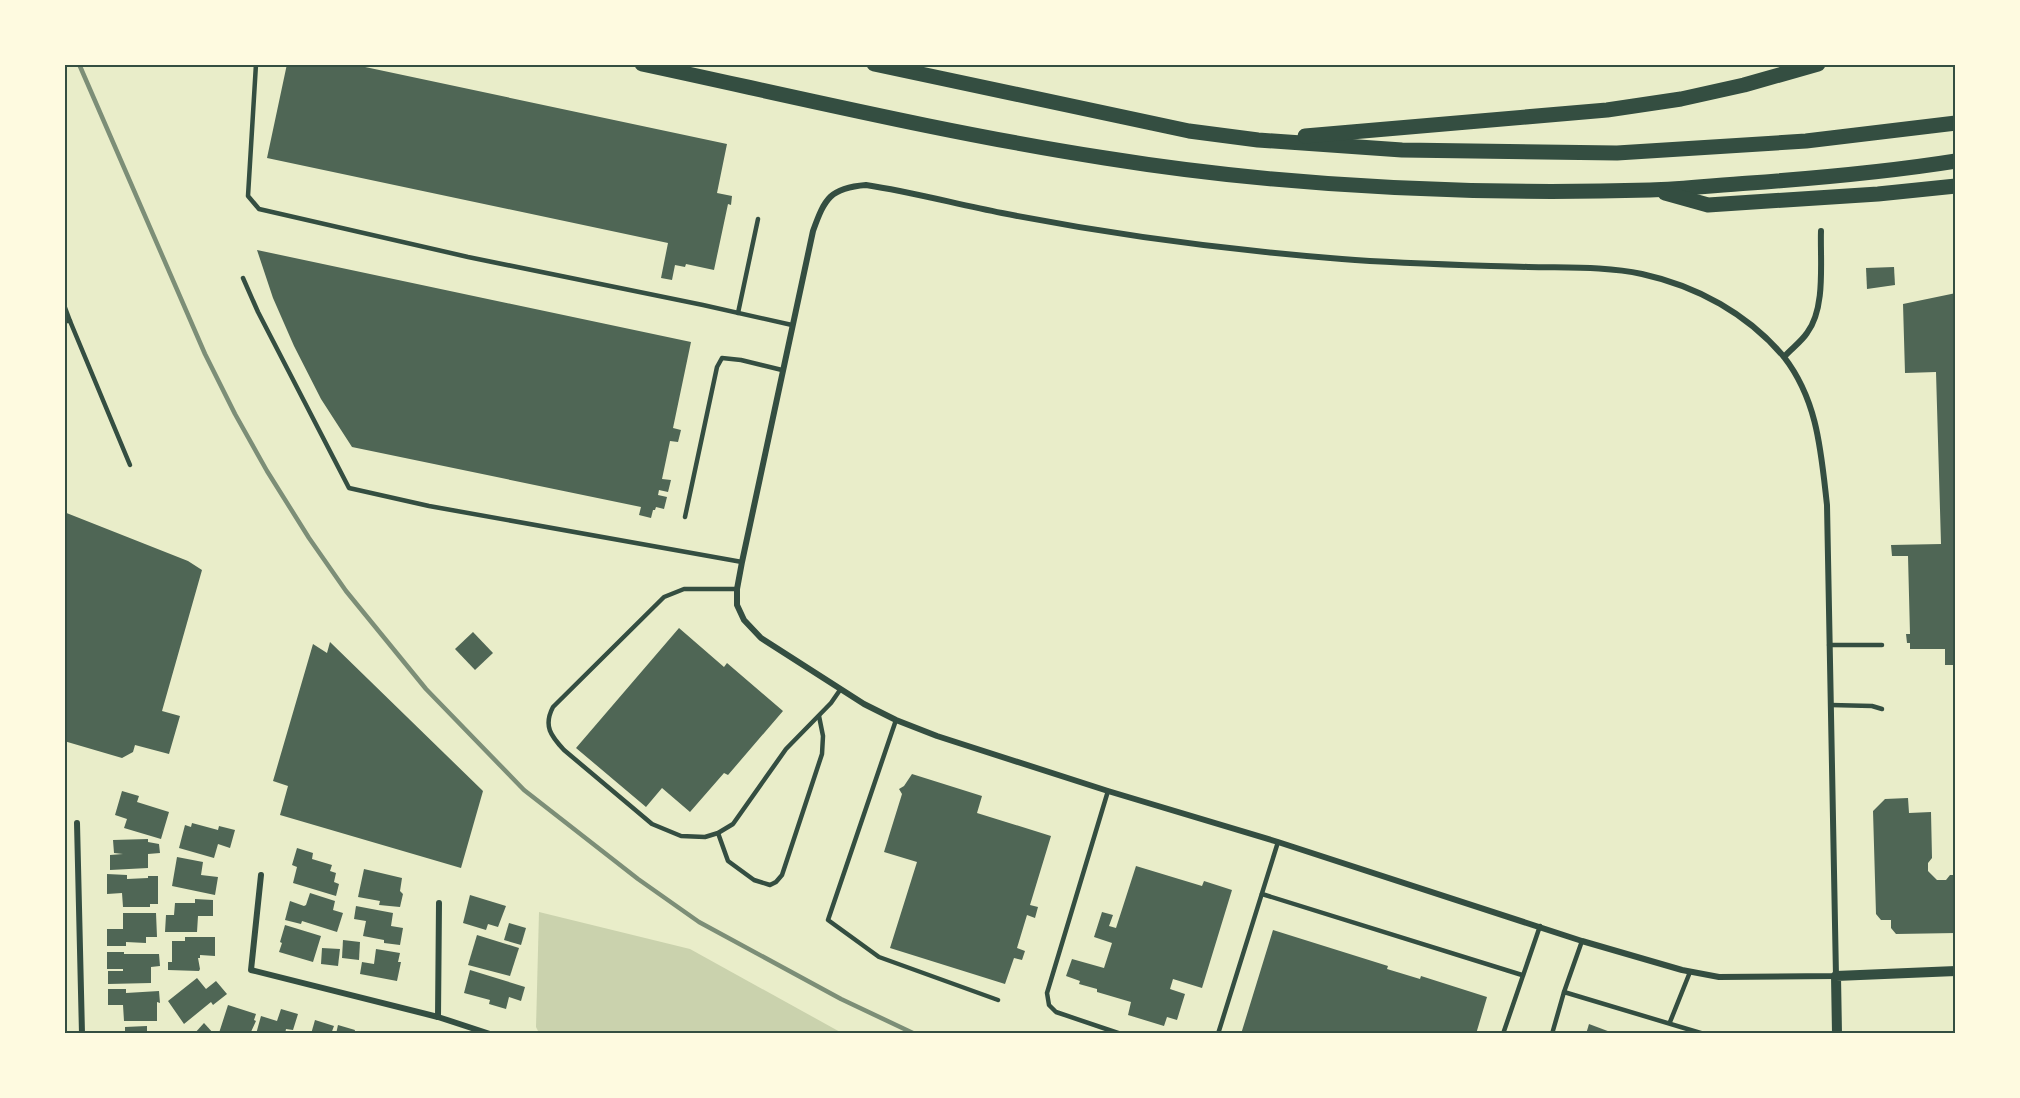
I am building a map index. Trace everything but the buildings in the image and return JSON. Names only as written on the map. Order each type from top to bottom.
[{"type":"highway","points":[[642,64],[1012,143],[1108,159],[1223,174],[1327,184],[1451,189],[1654,190],[1840,176],[1956,161]]},
{"type":"highway","points":[[874,64],[1189,131],[1258,140],[1402,150],[1617,153],[1806,141],[1956,123]]},
{"type":"highway","points":[[1258,140],[1607,110],[1692,97],[1818,64]]},
{"type":"highway","points":[[1654,190],[1708,205],[1878,194],[1956,186]]},
{"type":"street","points":[[1837,1034],[1836,976],[1831,705],[1829,645],[1827,505],[1821,448],[1811,405],[1793,370],[1773,344],[1748,322],[1718,302],[1683,286],[1641,273],[1597,269],[1342,259],[1229,248],[1094,229],[866,185],[845,187],[832,195],[821,208],[782,370],[737,589],[737,605],[744,620],[761,638],[840,690],[896,720],[937,736],[1278,842],[1582,941],[1690,972],[1719,977],[1836,976],[1956,972]]},
{"type":"street","points":[[1784,357],[1807,333],[1815,318],[1819,302],[1821,231]]},
{"type":"street","points":[[77,823],[82,1034]]},
{"type":"street","points":[[261,875],[251,970],[438,1017],[490,1034]]},
{"type":"street","points":[[438,1017],[439,903]]},
{"type":"lane","points":[[256,64],[248,196],[259,209],[468,257],[792,325]]},
{"type":"lane","points":[[738,314],[758,219]]},
{"type":"lane","points":[[243,279],[349,488],[429,506],[742,562]]},
{"type":"lane","points":[[64,305],[68,321],[130,465]]},
{"type":"lane","points":[[685,517],[717,367],[722,358],[782,370]]},
{"type":"lane","points":[[737,589],[684,589],[664,597],[553,707],[548,716],[548,729],[555,741],[652,824],[681,836],[705,837],[734,824],[786,749],[831,703],[840,690]]},
{"type":"lane","points":[[1829,645],[1882,645]]},
{"type":"lane","points":[[1831,705],[1872,706],[1882,709]]},
{"type":"lane","points":[[718,833],[728,861],[754,880],[770,885],[776,882],[782,874],[822,754],[823,736],[819,716]]},
{"type":"lane","points":[[896,720],[828,920],[879,957],[998,1000]]},
{"type":"lane","points":[[1108,791],[1047,993],[1050,1005],[1056,1012],[1121,1034]]},
{"type":"lane","points":[[1218,1034],[1278,842]]},
{"type":"lane","points":[[1262,894],[1522,975]]},
{"type":"lane","points":[[1503,1034],[1540,926]]},
{"type":"lane","points":[[1552,1034],[1582,941]]},
{"type":"lane","points":[[1670,1022],[1690,972]]},
{"type":"lane","points":[[1564,992],[1704,1034]]},
{"type":"green space","points":[[539,912],[690,949],[842,1033],[539,1033],[536,1027]]},
{"type":"railway","points":[[79,64],[205,354],[235,414],[309,538],[346,591],[426,689],[524,790],[638,879],[699,922],[841,999],[915,1034]]}]
